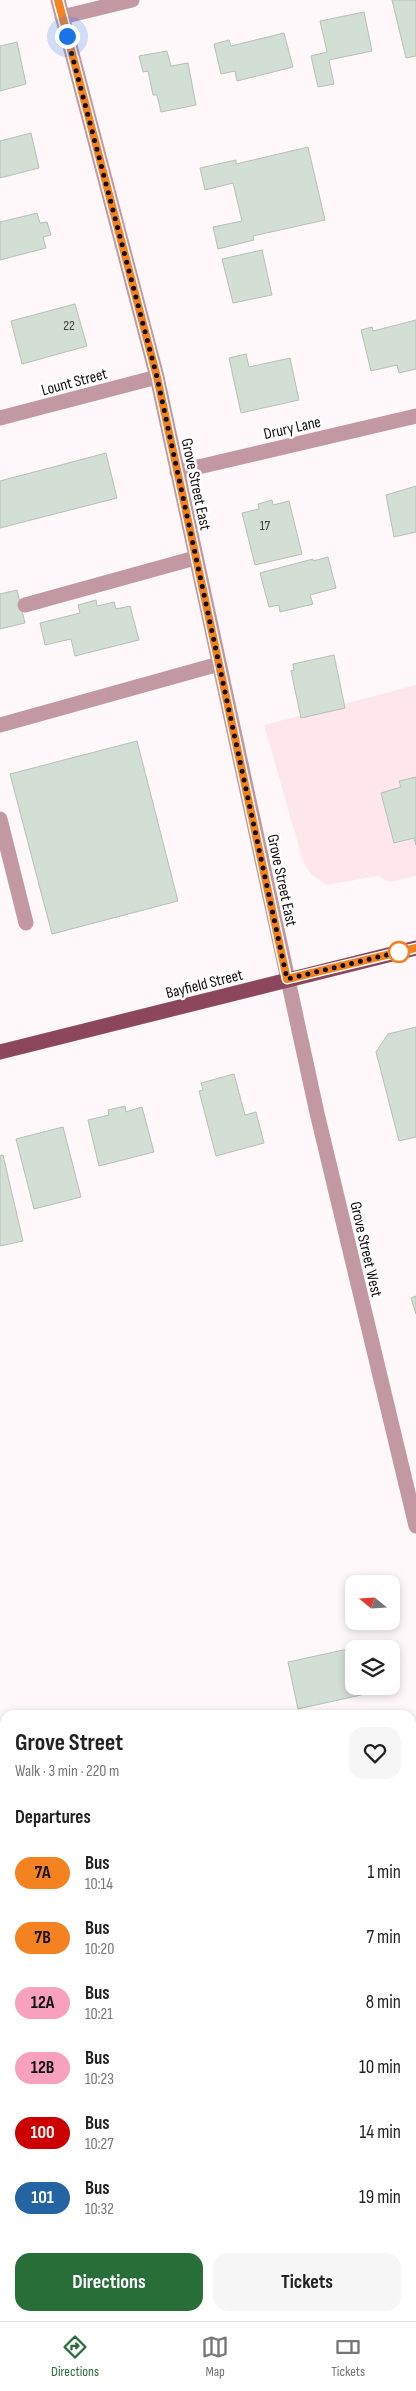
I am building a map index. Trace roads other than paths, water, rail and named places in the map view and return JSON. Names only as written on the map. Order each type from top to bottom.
[{"type":"main road","name":"Bayfield Street","points":[[0,1052],[416,948]]},
{"type":"street","name":"Grove Street East","points":[[58,0],[157,377],[287,979]]},
{"type":"street","points":[[62,17],[132,0]]},
{"type":"street","name":"Lount Street","points":[[0,418],[157,377]]},
{"type":"street","name":"Drury Lane","points":[[177,472],[416,416]]},
{"type":"street","points":[[25,605],[195,558]]},
{"type":"street","points":[[0,725],[219,664]]},
{"type":"street","points":[[0,818],[26,923]]},
{"type":"street","name":"Grove Street West","points":[[287,979],[352,1266],[416,1526]]}]
